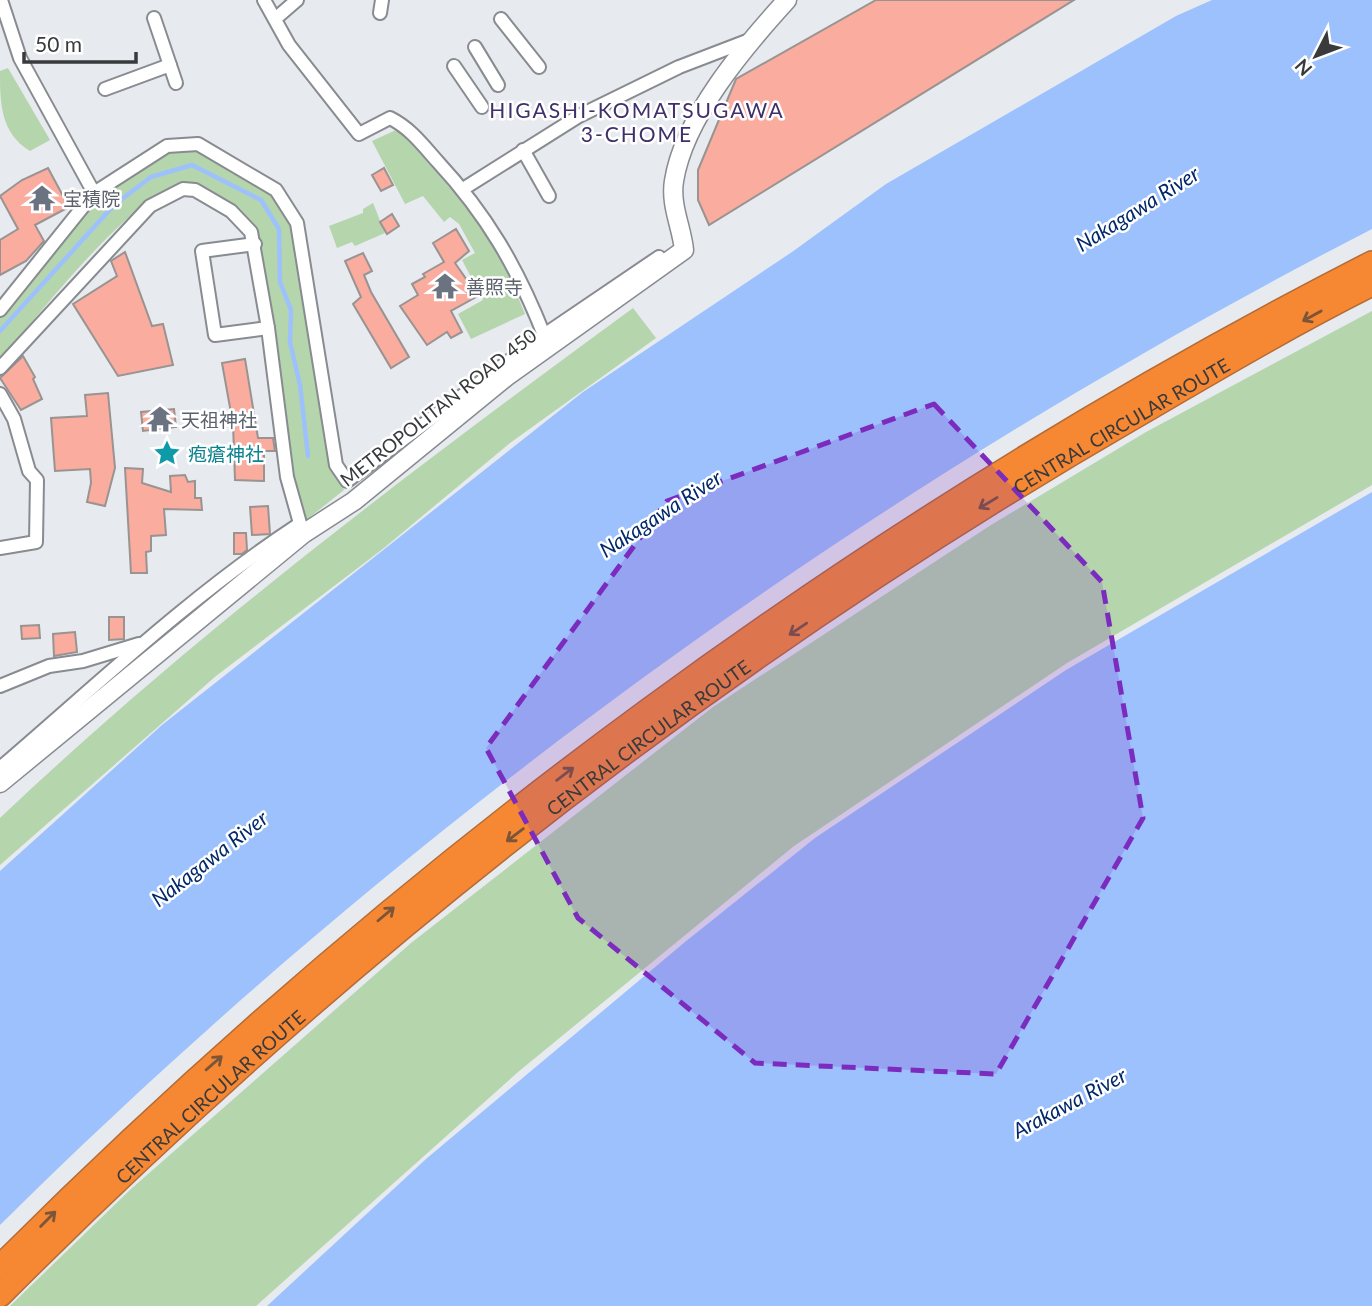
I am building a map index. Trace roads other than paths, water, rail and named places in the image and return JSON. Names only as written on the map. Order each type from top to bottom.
[{"type":"highway","name":"CENTRAL CIRCULAR ROUTE","points":[[0,1267],[181,1091],[303,984],[490,830],[673,694],[859,563],[1020,460],[1218,344],[1372,262]]},
{"type":"highway","name":"CENTRAL CIRCULAR ROUTE","points":[[0,1295],[196,1105],[317,998],[472,869],[651,734],[786,637],[970,514],[1162,400],[1372,284]]},
{"type":"main road","points":[[683,242],[674,200],[674,182],[689,138],[726,73],[752,39],[788,0]]},
{"type":"main road","name":"METROPOLITAN ROAD 450","points":[[0,783],[300,530],[354,501],[480,390],[684,250],[683,242]]},
{"type":"street","points":[[1,0],[20,58],[94,192]]},
{"type":"street","points":[[264,0],[289,45],[359,134],[390,118],[405,125],[463,189],[509,256],[544,335]]},
{"type":"street","points":[[275,19],[297,0]]},
{"type":"street","points":[[154,18],[176,83]]},
{"type":"street","points":[[501,19],[539,67]]},
{"type":"street","points":[[463,189],[579,116],[679,67],[752,39]]},
{"type":"street","points":[[475,47],[498,85]]},
{"type":"street","points":[[106,89],[170,65]]},
{"type":"street","points":[[454,66],[482,107]]},
{"type":"street","points":[[0,310],[94,192],[167,146],[198,144],[276,190],[297,223],[336,465],[347,481],[480,390],[544,335],[683,242]]},
{"type":"street","points":[[523,150],[549,196]]},
{"type":"street","points":[[0,368],[150,206],[183,189],[195,190],[231,211],[251,232],[255,244],[287,477],[300,530],[228,574],[141,643],[0,768]]},
{"type":"street","points":[[255,244],[202,251],[215,335],[268,328]]},
{"type":"street","points":[[0,394],[18,428],[29,471],[37,480],[36,542],[0,548]]},
{"type":"street","points":[[0,687],[49,666],[83,660],[141,643]]},
{"type":"water","name":"Nakagawa River","points":[[1212,0],[1372,0],[1372,229],[1184,330],[1001,438],[822,553],[648,674],[479,802],[314,937],[154,1078],[0,1225],[0,871],[162,725],[583,392],[792,252],[886,184],[1176,16]]},
{"type":"water","name":"Arakawa River","points":[[1372,492],[1372,1306],[267,1306],[426,1159],[685,942],[815,838],[1066,670]]},
{"type":"waterway","points":[[0,331],[114,205],[151,177],[192,165],[261,200],[279,229],[280,282],[291,310],[290,342],[300,385],[308,456]]},
{"type":"place","name":"宝積院","points":[[42,198]]},
{"type":"place","name":"善照寺","points":[[445,286]]},
{"type":"place","name":"天祖神社","points":[[160,419]]},
{"type":"place","name":"疱瘡神社","points":[[167,453]]},
{"type":"district","name":"HIGASHI-KOMATSUGAWA 3-CHOME","points":[[637,121]]}]
